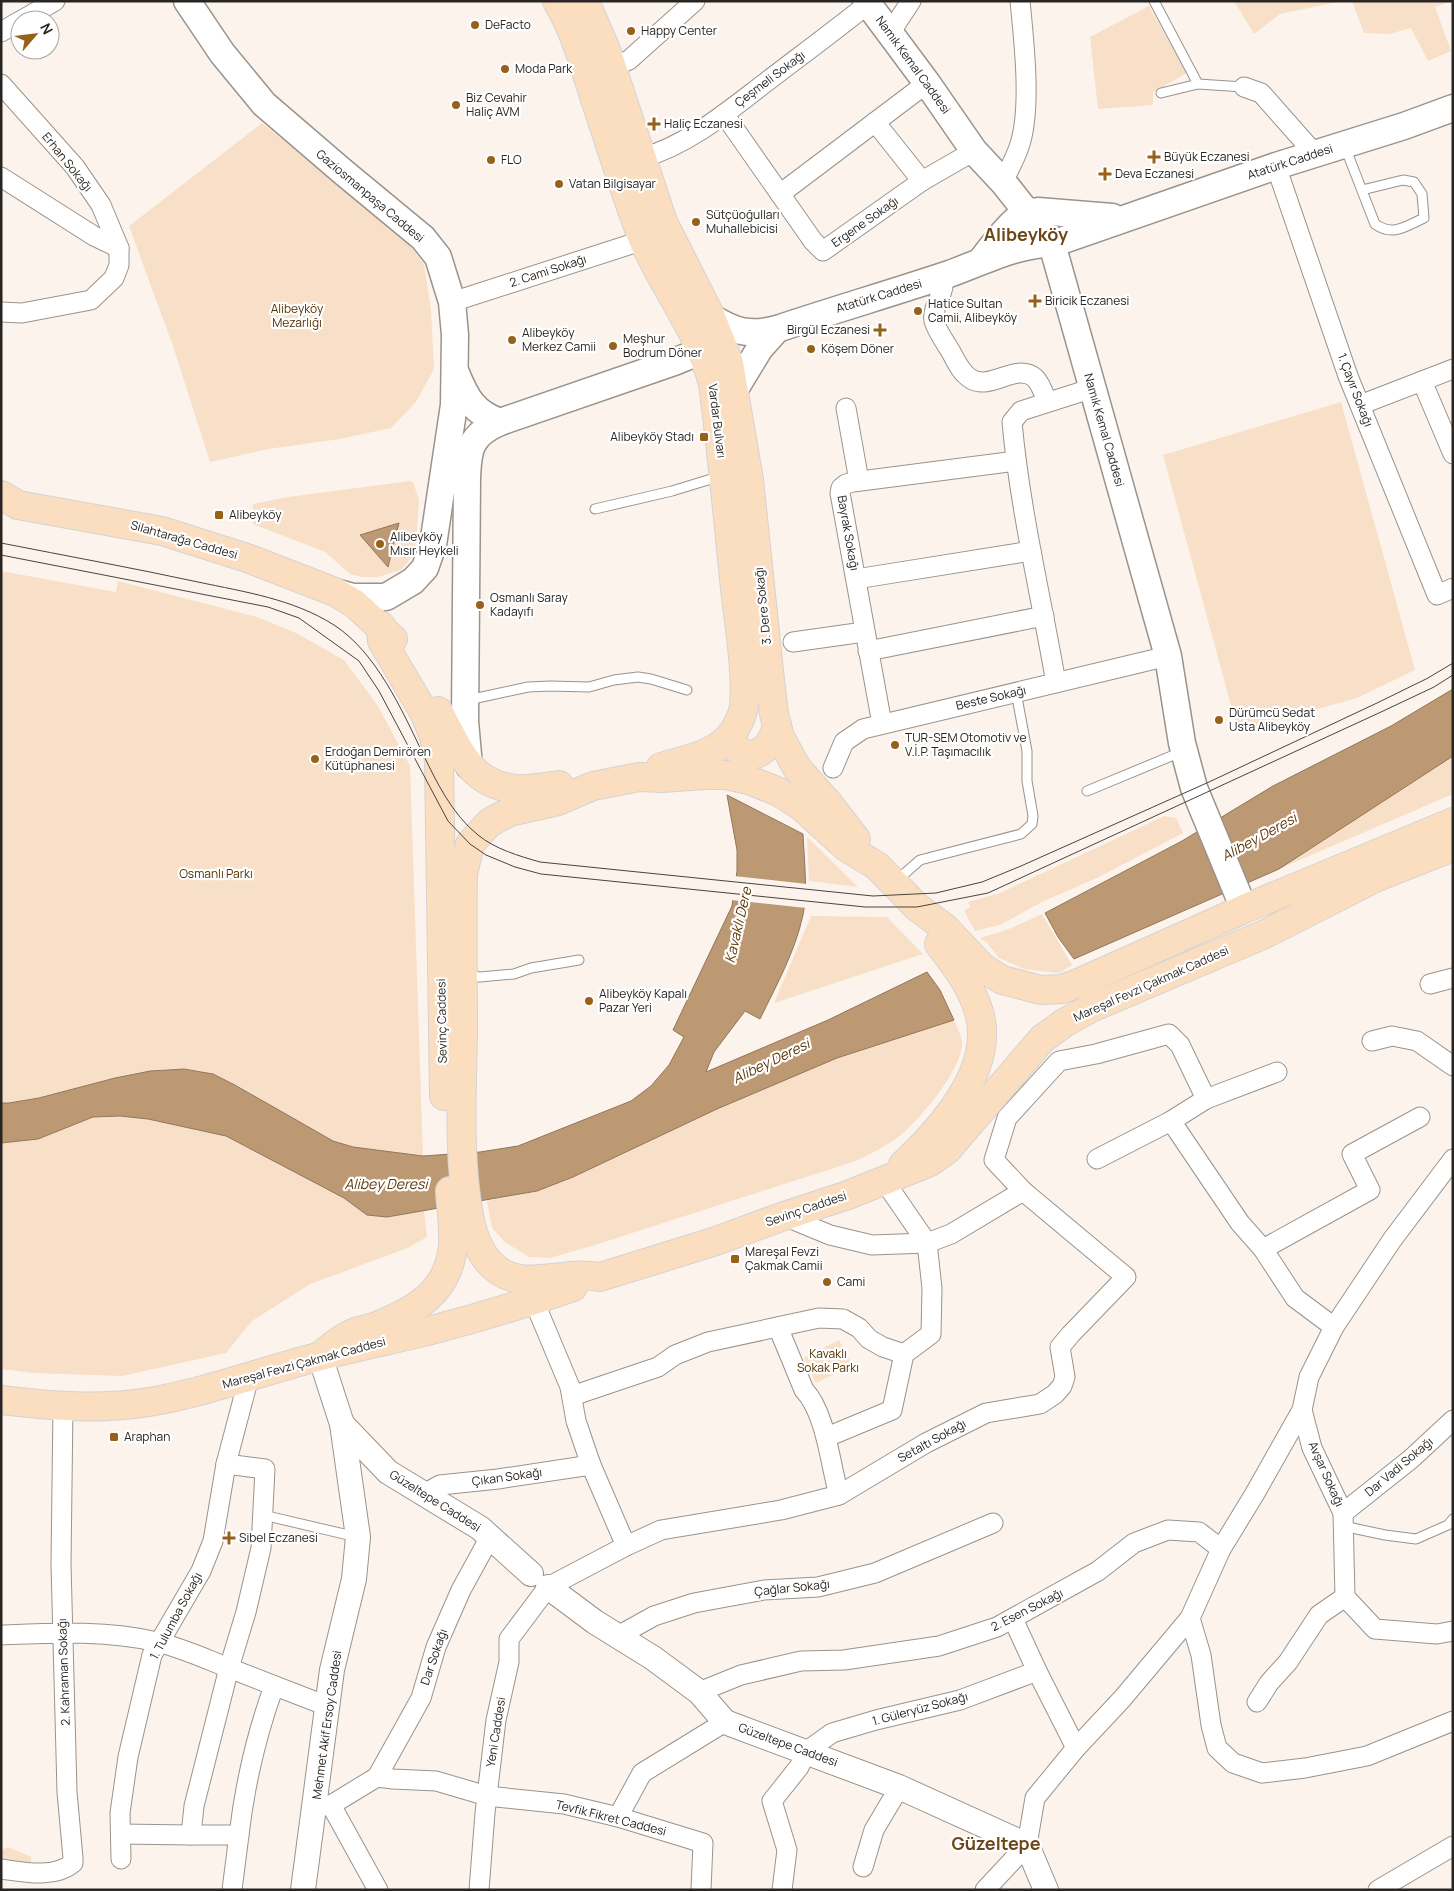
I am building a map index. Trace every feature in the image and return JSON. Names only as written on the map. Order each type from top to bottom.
[{"type":"main road","name":"Gaziosmanpaşa Caddesi","points":[[187,1],[222,53],[264,104],[342,172],[423,238],[438,257],[452,302],[455,370],[454,405],[433,544],[425,568],[413,581],[386,597],[353,597],[335,592]]},
{"type":"main road","name":"Vardar Bulvarı","points":[[557,1],[570,24],[581,54],[632,212],[644,240],[701,351],[713,384],[718,421],[744,686],[744,708],[730,736],[726,741],[708,753],[654,769],[639,777]]},
{"type":"main road","points":[[585,1],[612,67],[663,222],[705,306],[692,321],[701,351],[500,422],[484,430],[475,438],[470,447],[467,460],[465,700],[469,766],[478,775],[489,781],[517,789],[563,784],[593,786],[639,777],[662,778],[726,775],[749,780],[780,792],[802,807],[846,847],[885,874],[918,907],[945,928],[982,967],[1002,980],[1041,990],[1062,989],[1076,984],[1241,902],[1453,822]]},
{"type":"main road","name":"Namık Kemal Caddesi","points":[[867,3],[927,83],[974,151],[1002,182],[1052,244],[1168,656],[1184,751],[1198,798],[1241,902]]},
{"type":"main road","name":"Atatürk Caddesi","points":[[705,306],[741,332],[765,332],[777,329],[943,276],[980,261],[1032,246],[1052,244],[1276,166],[1404,126],[1453,108]]},
{"type":"main road","name":"Atatürk Caddesi","points":[[980,261],[1015,222],[1027,212],[1128,217]]},
{"type":"main road","name":"3. Dere Sokağı","points":[[705,306],[726,354],[735,389],[749,480],[770,680],[777,725],[785,748],[797,768],[885,874]]},
{"type":"main road","points":[[718,421],[760,348],[777,329]]},
{"type":"main road","points":[[455,370],[464,393],[472,405],[488,418],[500,422]]},
{"type":"main road","name":"Silahtarağa Caddesi","points":[[7,501],[162,531],[247,558],[335,592],[355,604],[389,634],[409,661],[469,766]]},
{"type":"main road","name":"Sevinç Caddesi","points":[[381,626],[384,644],[425,714],[434,737],[439,760],[453,1123]]},
{"type":"main road","points":[[730,736],[738,751],[746,754],[755,754],[769,746],[775,736],[777,725]]},
{"type":"main road","name":"Sevinç Caddesi","points":[[453,1123],[463,975],[463,874],[470,844],[497,817],[509,812],[558,801],[593,786]]},
{"type":"main road","name":"Mareşal Fevzi Çakmak Caddesi","points":[[885,1182],[930,1162],[947,1150],[1042,1039],[1064,1023],[1092,1008],[1264,934],[1377,876],[1453,847]]},
{"type":"main road","points":[[1192,965],[1205,947],[1240,925],[1245,914],[1241,902]]},
{"type":"main road","points":[[885,1182],[920,1150],[944,1122],[970,1080],[981,1046],[980,1014],[973,995],[966,981],[930,930],[918,907]]},
{"type":"main road","points":[[320,1356],[344,1338],[403,1315],[430,1297],[436,1290],[450,1263],[466,1195],[453,1123]]},
{"type":"main road","name":"Sevinç Caddesi","points":[[460,1219],[489,1262],[499,1271],[516,1279],[533,1281],[583,1275],[600,1276],[716,1241],[885,1182]]},
{"type":"main road","name":"Mareşal Fevzi Çakmak Caddesi","points":[[1,1400],[63,1406],[108,1406],[148,1402],[190,1394],[320,1356],[425,1332],[534,1301],[600,1276]]},
{"type":"street","points":[[40,10],[55,1]]},
{"type":"street","points":[[612,67],[629,60],[695,1]]},
{"type":"street","points":[[890,33],[912,1]]},
{"type":"street","points":[[1002,182],[1019,147],[1025,120],[1024,37],[1020,1]]},
{"type":"street","name":"Çeşmeli Sokağı","points":[[642,158],[662,152],[680,143],[724,114],[867,3]]},
{"type":"street","points":[[780,194],[927,83]]},
{"type":"street","name":"Erhan Sokağı","points":[[1,84],[80,175],[101,204],[119,248]]},
{"type":"street","points":[[1244,87],[1261,93],[1315,154]]},
{"type":"street","name":"Ergene Sokağı","points":[[724,114],[813,241],[823,251],[922,181],[974,151]]},
{"type":"street","points":[[875,122],[922,181]]},
{"type":"street","name":"1. Çayır Sokağı","points":[[1276,166],[1348,376],[1437,595],[1453,588]]},
{"type":"street","points":[[1,177],[94,236],[119,248],[119,265],[114,278],[91,300],[22,313],[1,312]]},
{"type":"street","name":"2. Cami Sokağı","points":[[452,302],[644,240]]},
{"type":"street","points":[[943,276],[943,289],[936,306],[934,320],[964,373],[972,380],[978,382],[987,382],[1022,373],[1029,375],[1035,378],[1041,387],[1047,402]]},
{"type":"street","points":[[1360,405],[1453,369]]},
{"type":"street","points":[[1422,380],[1453,454]]},
{"type":"street","points":[[1056,683],[1031,551],[1016,461],[1012,422],[1021,412],[1092,388]]},
{"type":"street","points":[[846,408],[859,481]]},
{"type":"street","name":"Bayrak Sokağı","points":[[882,724],[864,632],[840,493],[841,488],[846,484],[859,481],[1016,461]]},
{"type":"street","points":[[856,579],[1031,551]]},
{"type":"street","points":[[868,651],[1044,616]]},
{"type":"street","points":[[793,642],[864,632]]},
{"type":"street","name":"Beste Sokağı","points":[[833,768],[844,742],[863,729],[1168,656]]},
{"type":"street","points":[[1430,984],[1453,978]]},
{"type":"street","points":[[784,1216],[830,1235],[872,1245],[927,1243],[951,1234],[1023,1191],[994,1160],[1007,1118],[1059,1061],[1096,1054],[1169,1034],[1180,1045],[1206,1099]]},
{"type":"street","points":[[1372,1041],[1392,1036],[1417,1041],[1453,1066]]},
{"type":"street","points":[[1098,1159],[1171,1121],[1206,1099],[1276,1072]]},
{"type":"street","points":[[1264,1249],[1370,1190],[1352,1154],[1420,1117]]},
{"type":"street","points":[[1171,1121],[1240,1223],[1264,1249],[1295,1298],[1334,1327]]},
{"type":"street","points":[[1046,1890],[1027,1845],[1035,1798],[1076,1748],[1122,1699],[1190,1618],[1221,1549],[1302,1410],[1309,1377],[1334,1327],[1387,1248],[1453,1159]]},
{"type":"street","points":[[827,1437],[892,1410],[904,1354],[931,1334],[932,1288],[927,1243],[885,1182]]},
{"type":"street","name":"Setaltı Sokağı","points":[[540,1580],[661,1530],[781,1510],[839,1495],[926,1443],[986,1413],[1040,1404],[1056,1394],[1062,1386],[1065,1377],[1060,1347],[1126,1277],[1023,1191]]},
{"type":"street","points":[[534,1301],[570,1387],[576,1421],[591,1465],[626,1546]]},
{"type":"street","points":[[572,1396],[658,1367],[675,1355],[708,1342],[819,1318],[844,1319],[883,1347],[904,1354]]},
{"type":"street","points":[[778,1327],[804,1390],[811,1397],[827,1437],[839,1495]]},
{"type":"street","name":"Mehmet Akif Ersoy Caddesi","points":[[303,1890],[323,1805],[328,1706],[332,1670],[354,1580],[358,1537],[342,1424],[320,1356]]},
{"type":"street","name":"1. Tulumba Sokağı","points":[[121,1859],[120,1813],[128,1757],[152,1655],[201,1571],[213,1541],[226,1464],[249,1377]]},
{"type":"street","name":"2. Kahraman Sokağı","points":[[1,1869],[36,1873],[65,1869],[72,1863],[67,1792],[61,1564],[63,1406]]},
{"type":"street","name":"Avşar Sokağı","points":[[1302,1410],[1312,1448],[1343,1519],[1345,1597]]},
{"type":"street","name":"Dar Vadi Sokağı","points":[[1343,1519],[1453,1420]]},
{"type":"street","name":"Güzeltepe Caddesi","points":[[342,1424],[388,1472],[480,1528],[540,1580],[595,1622],[654,1658],[699,1692],[725,1722],[807,1751],[898,1788],[1027,1845]]},
{"type":"street","points":[[191,1835],[194,1806],[229,1668],[246,1612],[261,1548],[266,1469],[226,1464]]},
{"type":"street","name":"Çıkan Sokağı","points":[[424,1494],[440,1485],[498,1479],[591,1465]]},
{"type":"street","name":"Çağlar Sokağı","points":[[618,1636],[654,1616],[694,1602],[764,1590],[818,1587],[875,1573],[993,1523]]},
{"type":"street","name":"2. Esen Sokağı","points":[[699,1692],[742,1675],[801,1661],[844,1660],[939,1646],[997,1627],[1098,1571],[1134,1542],[1168,1530],[1199,1532],[1221,1549]]},
{"type":"street","name":"Dar Sokağı","points":[[377,1776],[421,1698],[436,1647],[461,1590],[490,1537]]},
{"type":"street","name":"Yeni Caddesi","points":[[479,1890],[496,1720],[508,1662],[509,1639],[540,1580]]},
{"type":"street","points":[[1257,1702],[1269,1683],[1288,1662],[1320,1615],[1345,1597],[1375,1629],[1437,1634],[1453,1631]]},
{"type":"street","points":[[1190,1618],[1202,1655],[1211,1725],[1217,1748],[1233,1763],[1262,1772],[1305,1768],[1367,1756],[1453,1721]]},
{"type":"street","points":[[1013,1619],[1076,1748]]},
{"type":"street","points":[[1,1635],[63,1632],[128,1636],[159,1642],[328,1706]]},
{"type":"street","name":"1. Güleryüz Sokağı","points":[[807,1751],[832,1733],[876,1720],[960,1700],[1037,1671]]},
{"type":"street","points":[[232,1890],[243,1794],[258,1730],[274,1686]]},
{"type":"street","points":[[618,1817],[642,1773],[725,1722]]},
{"type":"street","points":[[782,1890],[787,1850],[772,1801],[799,1767],[807,1751]]},
{"type":"street","points":[[377,1776],[323,1805],[378,1890]]},
{"type":"street","name":"Tevfik Fikret Caddesi","points":[[377,1776],[393,1779],[436,1781],[487,1796],[564,1804],[618,1817],[703,1843],[701,1890]]},
{"type":"street","points":[[863,1866],[874,1830],[898,1788]]},
{"type":"street","points":[[121,1834],[238,1835]]},
{"type":"street","points":[[985,1890],[1027,1845]]},
{"type":"street","points":[[1378,1890],[1453,1846]]},
{"type":"lane","points":[[1154,1],[1198,84]]},
{"type":"lane","points":[[1161,94],[1198,84],[1244,87]]},
{"type":"lane","points":[[1344,145],[1375,224],[1385,230],[1402,228],[1424,218],[1422,194],[1414,182],[1403,180],[1362,190]]},
{"type":"lane","points":[[595,509],[672,491],[723,476]]},
{"type":"lane","points":[[465,700],[528,687],[589,687],[614,680],[638,677],[686,690]]},
{"type":"lane","points":[[885,874],[920,860],[1021,834],[1032,824],[1034,816],[1027,781],[1027,751],[1016,692]]},
{"type":"lane","points":[[1087,791],[1184,751]]},
{"type":"lane","points":[[463,975],[480,978],[514,974],[531,968],[579,960]]},
{"type":"lane","points":[[263,1515],[358,1537]]},
{"type":"lane","points":[[1343,1519],[1385,1535],[1416,1539],[1448,1524],[1453,1519]]},
{"type":"green space","points":[[1234,1],[1342,1],[1280,14],[1254,34]]},
{"type":"green space","points":[[1352,1],[1451,1],[1435,7],[1451,51],[1428,61],[1411,28],[1389,34],[1364,33]]},
{"type":"green space","points":[[1149,6],[1187,73],[1153,92],[1153,105],[1098,109],[1090,37]]},
{"type":"green space","name":"Alibeyköy Mezarlığı","points":[[262,123],[405,239],[424,264],[431,310],[434,369],[416,402],[391,428],[340,439],[268,449],[210,462],[173,346],[129,226]]},
{"type":"green space","points":[[1341,402],[1415,670],[1357,698],[1238,731],[1163,455]]},
{"type":"green space","points":[[413,482],[419,500],[416,543],[411,558],[401,570],[378,577],[362,577],[350,574],[325,552],[253,524],[253,504],[288,497]]},
{"type":"green space","name":"Osmanlı Parkı","points":[[1,571],[116,592],[118,581],[257,617],[296,633],[344,660],[378,706],[410,766],[423,1156],[366,1150],[333,1141],[224,1079],[204,1072],[184,1069],[167,1069],[133,1074],[32,1100],[1,1103]]},
{"type":"green space","points":[[1453,756],[1453,794],[1279,869],[1450,757]]},
{"type":"green space","points":[[1164,816],[1176,818],[1183,833],[1097,878],[1044,901],[1000,925],[975,931],[964,911],[970,907],[968,902],[1000,893]]},
{"type":"green space","points":[[807,837],[858,887],[809,881]]},
{"type":"green space","points":[[1042,914],[1072,965],[1059,973],[1024,969],[999,958],[988,944],[980,938],[1009,929]]},
{"type":"green space","points":[[811,916],[887,917],[923,954],[774,1003]]},
{"type":"green space","points":[[954,1020],[962,1042],[961,1053],[947,1081],[925,1110],[902,1134],[856,1161],[550,1258],[529,1257],[505,1242],[492,1228],[487,1201],[537,1191],[717,1109],[837,1058]]},
{"type":"green space","points":[[120,1116],[148,1119],[226,1136],[344,1198],[367,1215],[387,1217],[424,1211],[427,1237],[408,1248],[310,1284],[252,1321],[226,1353],[122,1376],[33,1373],[1,1369],[1,1143],[38,1139],[93,1117]]},
{"type":"green space","name":"Kavaklı Sokak Parkı","points":[[839,1340],[852,1365],[816,1383],[804,1358]]},
{"type":"green space","points":[[8,1847],[31,1857],[31,1869],[1,1867],[1,1850]]},
{"type":"water","points":[[399,523],[388,567],[360,535]]},
{"type":"water","name":"Alibey Deresi","points":[[1453,689],[1453,756],[1279,869],[1074,959],[1058,937],[1045,913],[1182,841],[1273,786],[1391,726]]},
{"type":"water","points":[[727,795],[803,834],[805,896],[800,929],[760,1019],[745,1011],[714,1052],[706,1072],[828,1020],[927,972],[940,990],[954,1020],[837,1058],[717,1109],[573,1177],[537,1191],[387,1217],[367,1215],[344,1198],[226,1136],[148,1119],[120,1116],[93,1117],[38,1139],[1,1143],[1,1103],[39,1098],[150,1071],[184,1069],[213,1074],[333,1141],[353,1147],[423,1156],[480,1152],[518,1146],[631,1101],[651,1086],[669,1065],[684,1037],[673,1030],[732,906],[737,871],[737,850]]},
{"type":"pier","points":[[734,876],[807,884],[806,908],[731,900]]},
{"type":"tram line","points":[[1,543],[251,593],[302,609],[334,625],[349,636],[375,666],[397,701],[446,798],[460,818],[485,840],[508,852],[540,862],[873,896],[936,893],[982,882],[1209,782],[1377,703],[1428,678],[1453,663]]},
{"type":"tram line","points":[[1,555],[268,607],[299,618],[359,661],[379,691],[448,821],[470,844],[486,855],[515,867],[541,874],[865,907],[917,907],[988,893],[1381,712],[1434,687],[1453,675]]},
{"type":"place","name":"DeFacto","points":[[475,25]]},
{"type":"place","name":"Happy Center","points":[[631,31]]},
{"type":"place","name":"Moda Park","points":[[505,69]]},
{"type":"place","name":"Biz Cevahir Haliç AVM","points":[[456,105]]},
{"type":"place","name":"Haliç Eczanesi","points":[[654,124]]},
{"type":"place","name":"Büyük Eczanesi","points":[[1154,157]]},
{"type":"place","name":"FLO","points":[[491,160]]},
{"type":"place","name":"Deva Eczanesi","points":[[1105,174]]},
{"type":"place","name":"Vatan Bilgisayar","points":[[559,184]]},
{"type":"place","name":"Sütçüoğulları Muhallebicisi","points":[[696,222]]},
{"type":"place","name":"Biricik Eczanesi","points":[[1035,301]]},
{"type":"place","name":"Hatice Sultan Camii, Alibeyköy","points":[[918,311]]},
{"type":"place","name":"Birgül Eczanesi","points":[[880,330]]},
{"type":"place","name":"Alibeyköy Merkez Camii","points":[[512,340]]},
{"type":"place","name":"Meşhur Bodrum Döner","points":[[613,346]]},
{"type":"place","name":"Köşem Döner","points":[[811,349]]},
{"type":"place","name":"Alibeyköy Stadı","points":[[704,437]]},
{"type":"place","name":"Alibeyköy","points":[[219,515]]},
{"type":"place","name":"Alibeyköy Mısır Heykeli","points":[[380,544]]},
{"type":"place","name":"Osmanlı Saray Kadayıfı","points":[[480,605]]},
{"type":"place","name":"Dürümcü Sedat Usta Alibeyköy","points":[[1219,720]]},
{"type":"place","name":"TUR-SEM Otomotiv ve V.İ.P. Taşımacılık","points":[[895,745]]},
{"type":"place","name":"Erdoğan Demirören Kütüphanesi","points":[[315,759]]},
{"type":"place","name":"Alibeyköy Kapalı Pazar Yeri","points":[[589,1001]]},
{"type":"place","name":"Mareşal Fevzi Çakmak Camii","points":[[735,1259]]},
{"type":"place","name":"Cami","points":[[827,1282]]},
{"type":"place","name":"Araphan","points":[[114,1437]]},
{"type":"place","name":"Sibel Eczanesi","points":[[229,1538]]},
{"type":"district","name":"Alibeyköy","points":[[1026,235]]},
{"type":"district","name":"Güzeltepe","points":[[996,1844]]},
{"type":"water label","name":"Kavaklı Dere","points":[[738,925]]}]
